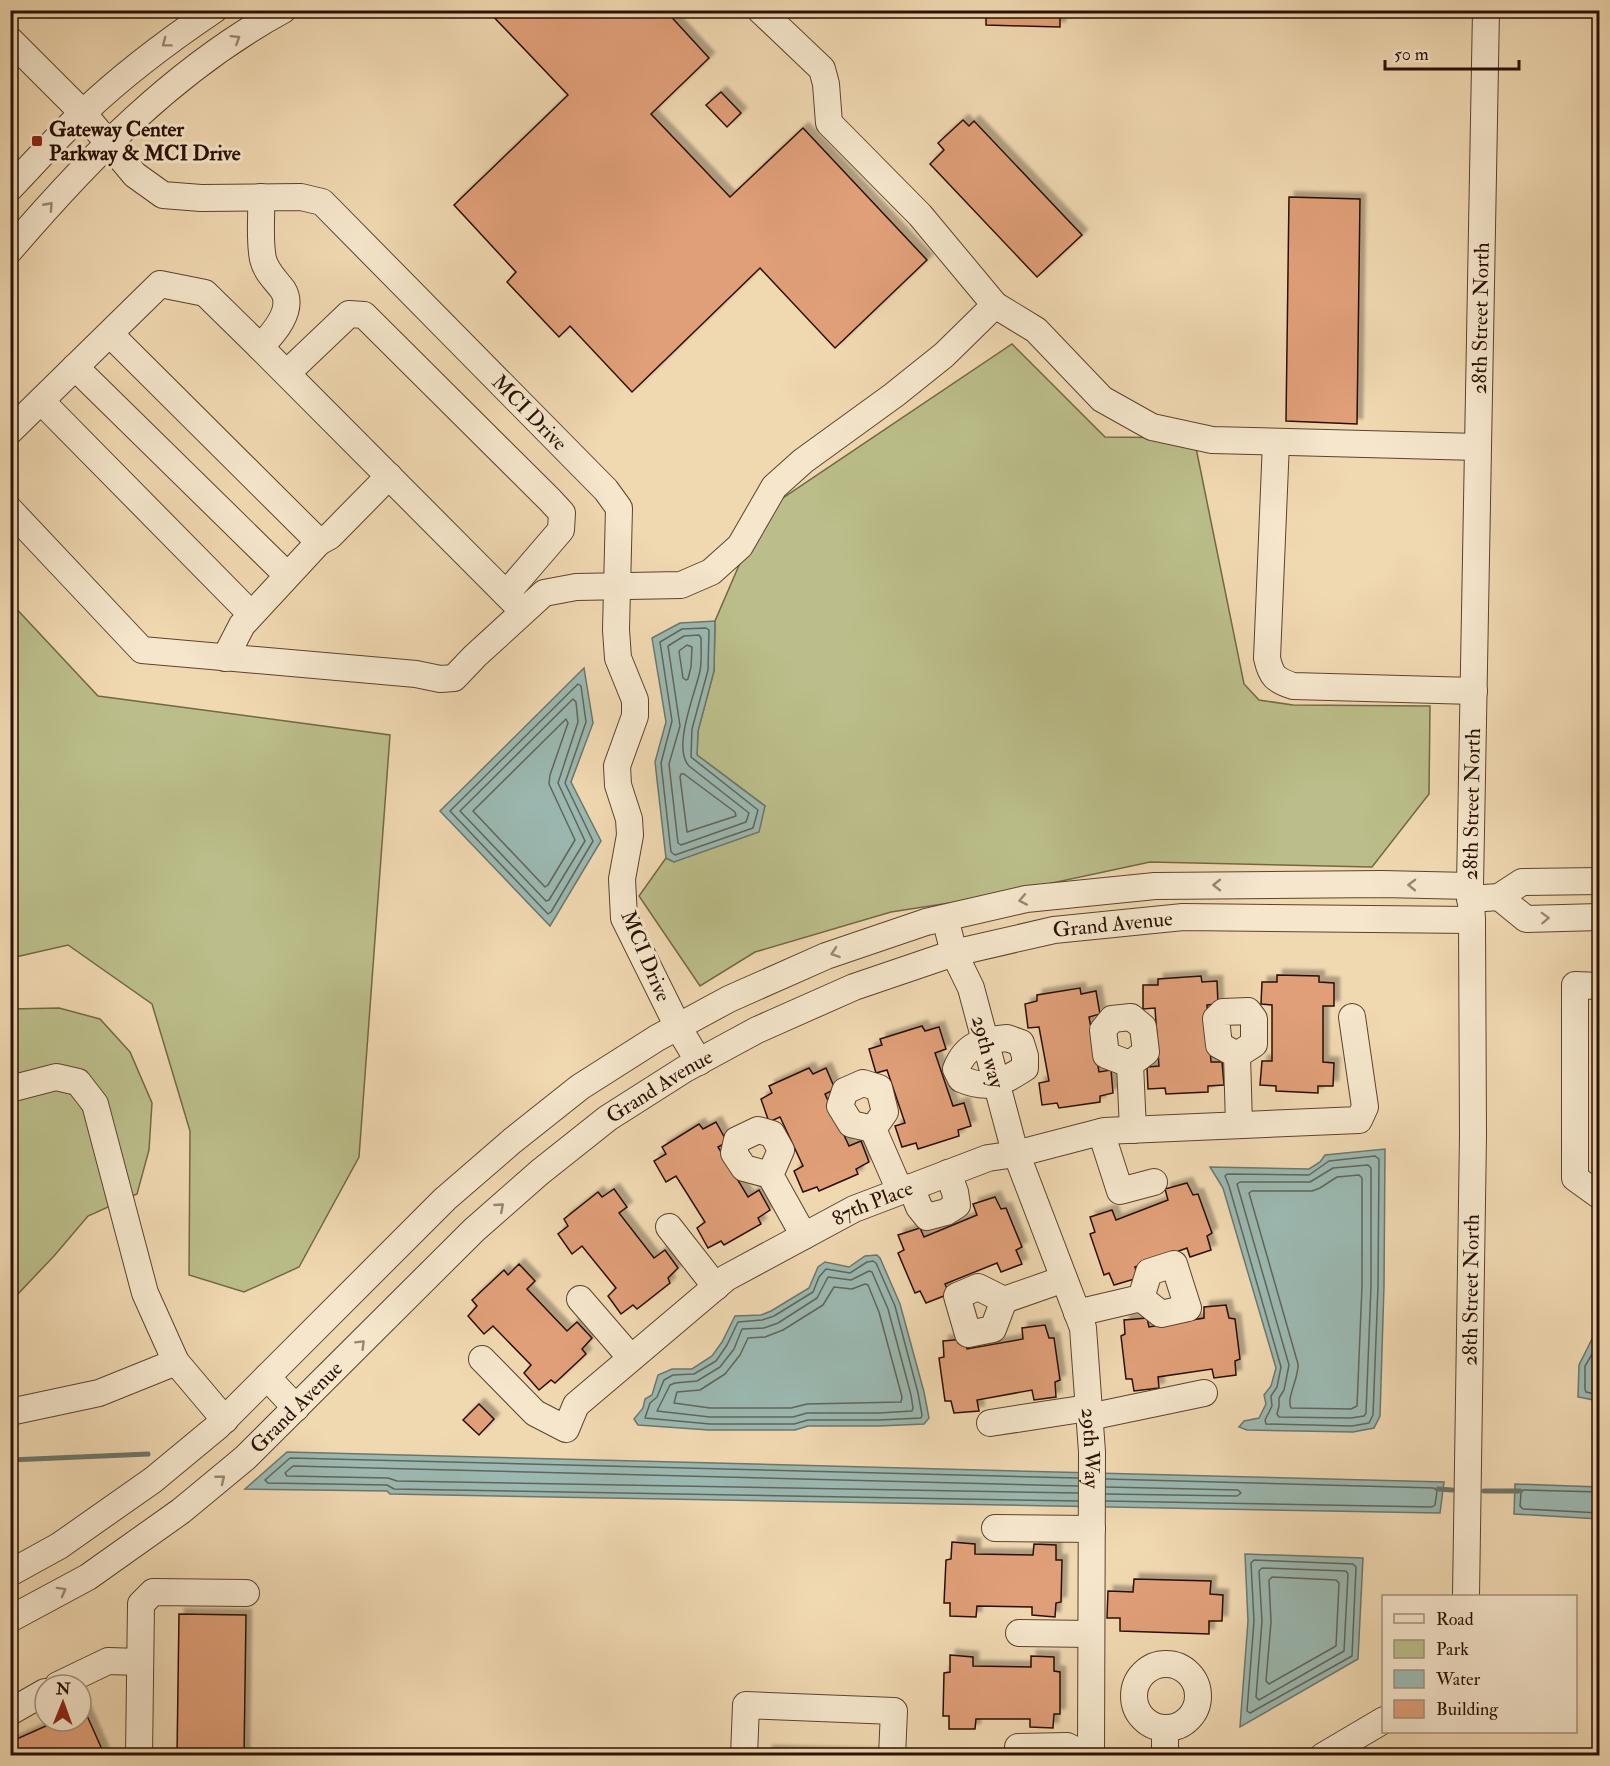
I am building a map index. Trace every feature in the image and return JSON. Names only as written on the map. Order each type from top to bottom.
[{"type":"street","points":[[10,188],[83,113],[171,39],[214,10]]},
{"type":"street","points":[[10,250],[109,142],[172,86],[218,50],[283,10]]},
{"type":"street","points":[[760,10],[822,69],[826,84],[829,123],[920,215],[996,305],[1036,330],[1102,399],[1152,427],[1212,440],[1478,447]]},
{"type":"street","name":"28th Street North","points":[[1466,1595],[1473,1135],[1471,901],[1486,10]]},
{"type":"street","name":"MCI Drive","points":[[10,40],[83,113],[135,175],[163,195],[201,198],[302,197],[322,202],[606,490],[619,508],[616,630],[618,658],[635,700],[635,716],[617,766],[618,784],[629,819],[630,835],[621,879],[624,918],[678,1027],[699,1062]]},
{"type":"street","points":[[260,347],[273,334],[285,313],[285,293],[267,272],[262,256],[261,197]]},
{"type":"street","points":[[10,431],[160,284],[205,293],[515,603]]},
{"type":"street","points":[[515,603],[544,593],[576,587],[681,585],[711,572],[740,546],[774,487],[803,461],[894,396],[944,355],[996,305]]},
{"type":"street","points":[[10,510],[142,650],[416,674],[440,679],[454,678],[475,656],[515,603],[561,530],[562,513],[364,315],[349,314],[287,373]]},
{"type":"street","points":[[110,334],[318,542]]},
{"type":"street","points":[[75,367],[287,575]]},
{"type":"street","points":[[41,401],[251,614]]},
{"type":"street","points":[[1276,442],[1267,658],[1270,670],[1278,681],[1293,686],[1474,692]]},
{"type":"street","points":[[225,658],[242,625],[251,614],[318,542],[330,536],[389,476]]},
{"type":"street","points":[[1471,901],[1499,897],[1522,882],[1599,881]]},
{"type":"street","name":"Grand Avenue","points":[[10,1573],[59,1546],[153,1480],[225,1420],[445,1199],[512,1141],[580,1087],[678,1027],[729,999],[826,956],[926,922],[1026,899],[1155,886],[1382,884],[1471,901]]},
{"type":"street","points":[[1499,897],[1526,919],[1599,916]]},
{"type":"street","name":"Grand Avenue","points":[[10,1619],[87,1577],[181,1511],[245,1458],[474,1230],[540,1172],[608,1118],[699,1062],[757,1030],[854,987],[954,953],[1054,930],[1183,917],[1471,901]]},
{"type":"street","name":"29th way","points":[[945,918],[954,953],[971,988],[1016,1154]]},
{"type":"street","points":[[1599,986],[1575,985],[1575,1178],[1599,1196]]},
{"type":"street","name":"87th Place","points":[[482,1359],[535,1413],[566,1429],[576,1405],[726,1278],[854,1209],[905,1189],[988,1158],[1016,1154],[1101,1132],[1359,1120],[1365,1107],[1352,1017]]},
{"type":"street","points":[[1006,1038],[1021,1044],[1025,1056],[1025,1068],[997,1085],[974,1085],[961,1079],[956,1069],[961,1057],[985,1040],[1006,1038]]},
{"type":"street","points":[[1237,1055],[1239,1125]]},
{"type":"street","points":[[1130,1064],[1133,1130]]},
{"type":"street","points":[[10,1089],[56,1077],[78,1082],[95,1104],[145,1293],[176,1362],[225,1420]]},
{"type":"street","points":[[873,1129],[905,1189],[927,1217],[946,1212],[957,1205],[948,1173]]},
{"type":"street","points":[[1101,1132],[1120,1191],[1154,1182]]},
{"type":"street","name":"29th Way","points":[[1016,1154],[1083,1328],[1092,1452],[1089,1755]]},
{"type":"street","points":[[770,1175],[804,1236]]},
{"type":"street","points":[[669,1227],[716,1287]]},
{"type":"street","points":[[1004,1300],[1064,1279]]},
{"type":"street","points":[[1077,1313],[1141,1298]]},
{"type":"street","points":[[580,1299],[631,1358]]},
{"type":"street","points":[[10,1412],[99,1393],[176,1362]]},
{"type":"street","points":[[267,1377],[296,1408]]},
{"type":"street","points":[[990,1423],[1089,1413],[1204,1393]]},
{"type":"street","points":[[995,1528],[1092,1529]]},
{"type":"street","points":[[139,1755],[141,1604],[153,1592],[246,1593]]},
{"type":"street","points":[[1019,1633],[1091,1634]]},
{"type":"street","points":[[83,1673],[108,1661],[140,1662]]},
{"type":"street","points":[[10,1712],[33,1699]]},
{"type":"street","points":[[744,1755],[746,1705],[894,1711],[892,1755]]},
{"type":"street","points":[[1323,1755],[1382,1721]]},
{"type":"street","points":[[1166,1728],[1166,1755]]},
{"type":"street","points":[[1018,1747],[1067,1746],[1089,1755]]},
{"type":"green space","points":[[1012,344],[1105,437],[1194,438],[1244,684],[1259,700],[1293,705],[1430,706],[1429,794],[1372,867],[1150,862],[982,898],[891,912],[755,952],[700,986],[639,896],[666,858],[674,862],[765,806],[697,755],[698,731],[714,671],[715,621],[762,512]]},
{"type":"green space","points":[[11,603],[98,696],[390,735],[359,1157],[299,1267],[244,1292],[189,1275],[190,1131],[152,1004],[68,945],[11,958]]},
{"type":"green space","points":[[59,1008],[100,1019],[130,1052],[152,1103],[149,1150],[137,1194],[88,1216],[16,1296],[11,1297],[10,1009]]},
{"type":"water","points":[[1599,230],[1600,315],[1595,311]]},
{"type":"water","points":[[715,621],[714,671],[698,731],[697,755],[765,806],[759,832],[674,862],[666,858],[655,762],[666,722],[652,638],[680,623]]},
{"type":"water","points":[[584,668],[593,723],[571,782],[601,841],[550,926],[440,811]]},
{"type":"water","points":[[1385,1149],[1380,1416],[1374,1428],[1353,1432],[1247,1430],[1239,1427],[1244,1421],[1259,1418],[1266,1404],[1264,1395],[1271,1386],[1276,1368],[1223,1188],[1210,1167],[1309,1169],[1320,1162],[1325,1155]]},
{"type":"water","points":[[877,1255],[900,1304],[924,1392],[929,1418],[924,1424],[808,1426],[795,1430],[709,1430],[638,1425],[634,1419],[643,1408],[645,1399],[652,1395],[658,1375],[672,1369],[692,1369],[712,1356],[735,1316],[761,1315],[771,1311],[809,1288],[818,1267],[825,1262],[849,1267],[865,1256]]},
{"type":"water","points":[[1599,1334],[1599,1401],[1578,1397],[1579,1365],[1593,1337]]},
{"type":"water","points":[[287,1452],[1444,1482],[1440,1513],[390,1494],[387,1491],[245,1489]]},
{"type":"water","points":[[1515,1484],[1599,1487],[1599,1519],[1514,1514]]},
{"type":"water","points":[[1245,1554],[1363,1558],[1358,1659],[1240,1727],[1248,1621]]},
{"type":"building","points":[[487,10],[665,10],[709,58],[651,114],[730,197],[803,128],[927,260],[835,348],[760,268],[632,392],[570,326],[559,337],[507,282],[516,272],[454,205],[568,95]]},
{"type":"building","points":[[986,10],[1060,10],[1060,27],[986,25]]},
{"type":"building","points":[[721,92],[741,113],[727,127],[706,105]]},
{"type":"building","points":[[963,120],[969,126],[974,121],[1082,235],[1037,277],[930,164],[944,150],[938,143]]},
{"type":"building","points":[[1289,197],[1360,199],[1357,424],[1286,421]]},
{"type":"building","points":[[1277,975],[1319,976],[1319,982],[1334,983],[1334,1006],[1323,1006],[1323,1062],[1334,1063],[1333,1086],[1318,1086],[1318,1093],[1276,1091],[1276,1086],[1260,1085],[1262,1061],[1272,1061],[1272,1005],[1261,1004],[1262,982],[1277,982]]},
{"type":"building","points":[[1201,976],[1202,982],[1217,981],[1218,1004],[1207,1005],[1211,1062],[1222,1062],[1224,1085],[1208,1086],[1208,1092],[1166,1094],[1165,1088],[1148,1089],[1147,1067],[1159,1066],[1155,1008],[1143,1009],[1143,985],[1158,985],[1158,979]]},
{"type":"building","points":[[1080,988],[1081,994],[1096,991],[1100,1014],[1089,1017],[1099,1072],[1111,1070],[1113,1093],[1100,1096],[1100,1102],[1059,1108],[1057,1103],[1042,1105],[1039,1083],[1049,1081],[1039,1027],[1028,1028],[1025,1004],[1037,1001],[1037,995]]},
{"type":"building","points":[[922,1026],[925,1031],[939,1027],[946,1049],[935,1053],[953,1106],[964,1103],[971,1126],[958,1130],[959,1136],[918,1149],[916,1143],[902,1147],[895,1126],[905,1123],[887,1070],[876,1073],[869,1049],[882,1045],[880,1039]]},
{"type":"building","points":[[809,1068],[813,1074],[826,1068],[835,1089],[825,1094],[849,1146],[861,1141],[869,1162],[856,1169],[858,1174],[819,1191],[817,1187],[803,1192],[794,1171],[803,1166],[780,1117],[769,1122],[761,1099],[772,1093],[769,1086]]},
{"type":"building","points":[[716,1122],[727,1142],[718,1147],[748,1197],[759,1190],[770,1210],[758,1218],[761,1224],[724,1245],[721,1241],[708,1248],[697,1228],[705,1222],[676,1176],[666,1182],[654,1161],[666,1154],[662,1147],[699,1124],[703,1129]]},
{"type":"building","points":[[1187,1183],[1193,1195],[1198,1194],[1212,1233],[1207,1236],[1211,1250],[1190,1257],[1187,1248],[1135,1267],[1138,1278],[1114,1285],[1109,1273],[1104,1275],[1090,1234],[1095,1232],[1090,1217],[1112,1210],[1116,1220],[1168,1200],[1165,1189]]},
{"type":"building","points":[[614,1189],[627,1207],[619,1213],[654,1258],[665,1250],[678,1268],[668,1278],[670,1283],[637,1309],[633,1305],[621,1314],[608,1296],[616,1288],[582,1246],[572,1254],[558,1234],[568,1226],[564,1219],[598,1192],[602,1197]]},
{"type":"building","points":[[995,1197],[1001,1209],[1006,1208],[1022,1247],[1016,1250],[1022,1264],[1001,1272],[997,1263],[945,1284],[949,1294],[926,1303],[920,1291],[915,1293],[898,1253],[904,1250],[898,1235],[920,1228],[924,1237],[977,1215],[973,1204]]},
{"type":"building","points":[[519,1264],[535,1281],[527,1289],[567,1331],[577,1322],[592,1338],[582,1349],[586,1354],[555,1383],[551,1380],[539,1390],[524,1373],[531,1365],[493,1326],[484,1334],[468,1316],[477,1306],[472,1300],[504,1270],[508,1275]]},
{"type":"building","points":[[1226,1305],[1229,1318],[1235,1319],[1240,1359],[1235,1361],[1236,1375],[1214,1378],[1212,1369],[1158,1377],[1159,1388],[1134,1391],[1132,1379],[1126,1379],[1121,1336],[1125,1334],[1124,1320],[1147,1318],[1149,1327],[1204,1318],[1204,1307]]},
{"type":"building","points":[[1045,1325],[1049,1338],[1054,1338],[1060,1380],[1055,1382],[1056,1397],[1034,1400],[1032,1390],[977,1400],[979,1411],[954,1413],[951,1401],[945,1401],[939,1358],[944,1357],[943,1341],[965,1339],[967,1349],[1023,1339],[1022,1328]]},
{"type":"building","points":[[479,1404],[494,1419],[479,1435],[463,1420]]},
{"type":"building","points":[[952,1542],[975,1544],[975,1554],[1033,1555],[1034,1544],[1056,1545],[1056,1560],[1062,1560],[1061,1602],[1056,1603],[1055,1617],[1032,1615],[1032,1607],[977,1606],[976,1617],[950,1616],[950,1603],[944,1603],[946,1560],[951,1559]]},
{"type":"building","points":[[1134,1579],[1211,1581],[1210,1594],[1223,1595],[1222,1621],[1209,1621],[1209,1634],[1120,1631],[1120,1618],[1107,1618],[1108,1591],[1133,1592]]},
{"type":"building","points":[[179,1614],[246,1615],[244,1756],[177,1756]]},
{"type":"building","points":[[950,1655],[973,1657],[973,1666],[1031,1667],[1031,1656],[1054,1657],[1054,1671],[1060,1672],[1060,1714],[1054,1714],[1053,1728],[1030,1727],[1030,1719],[976,1719],[975,1729],[949,1729],[949,1716],[943,1716],[944,1673],[950,1672]]},
{"type":"building","points":[[93,1729],[105,1756],[10,1756],[10,1742],[33,1732],[93,1733]]},
{"type":"building","points":[[767,1751],[874,1754],[874,1756],[767,1756]]},
{"type":"waterway","points":[[10,1460],[148,1454]]},
{"type":"waterway","points":[[1438,1489],[1452,1490]]},
{"type":"waterway","points":[[1484,1491],[1520,1491]]},
{"type":"place","name":"Gateway Center Parkway & MCI Drive","points":[[37,141]]}]
